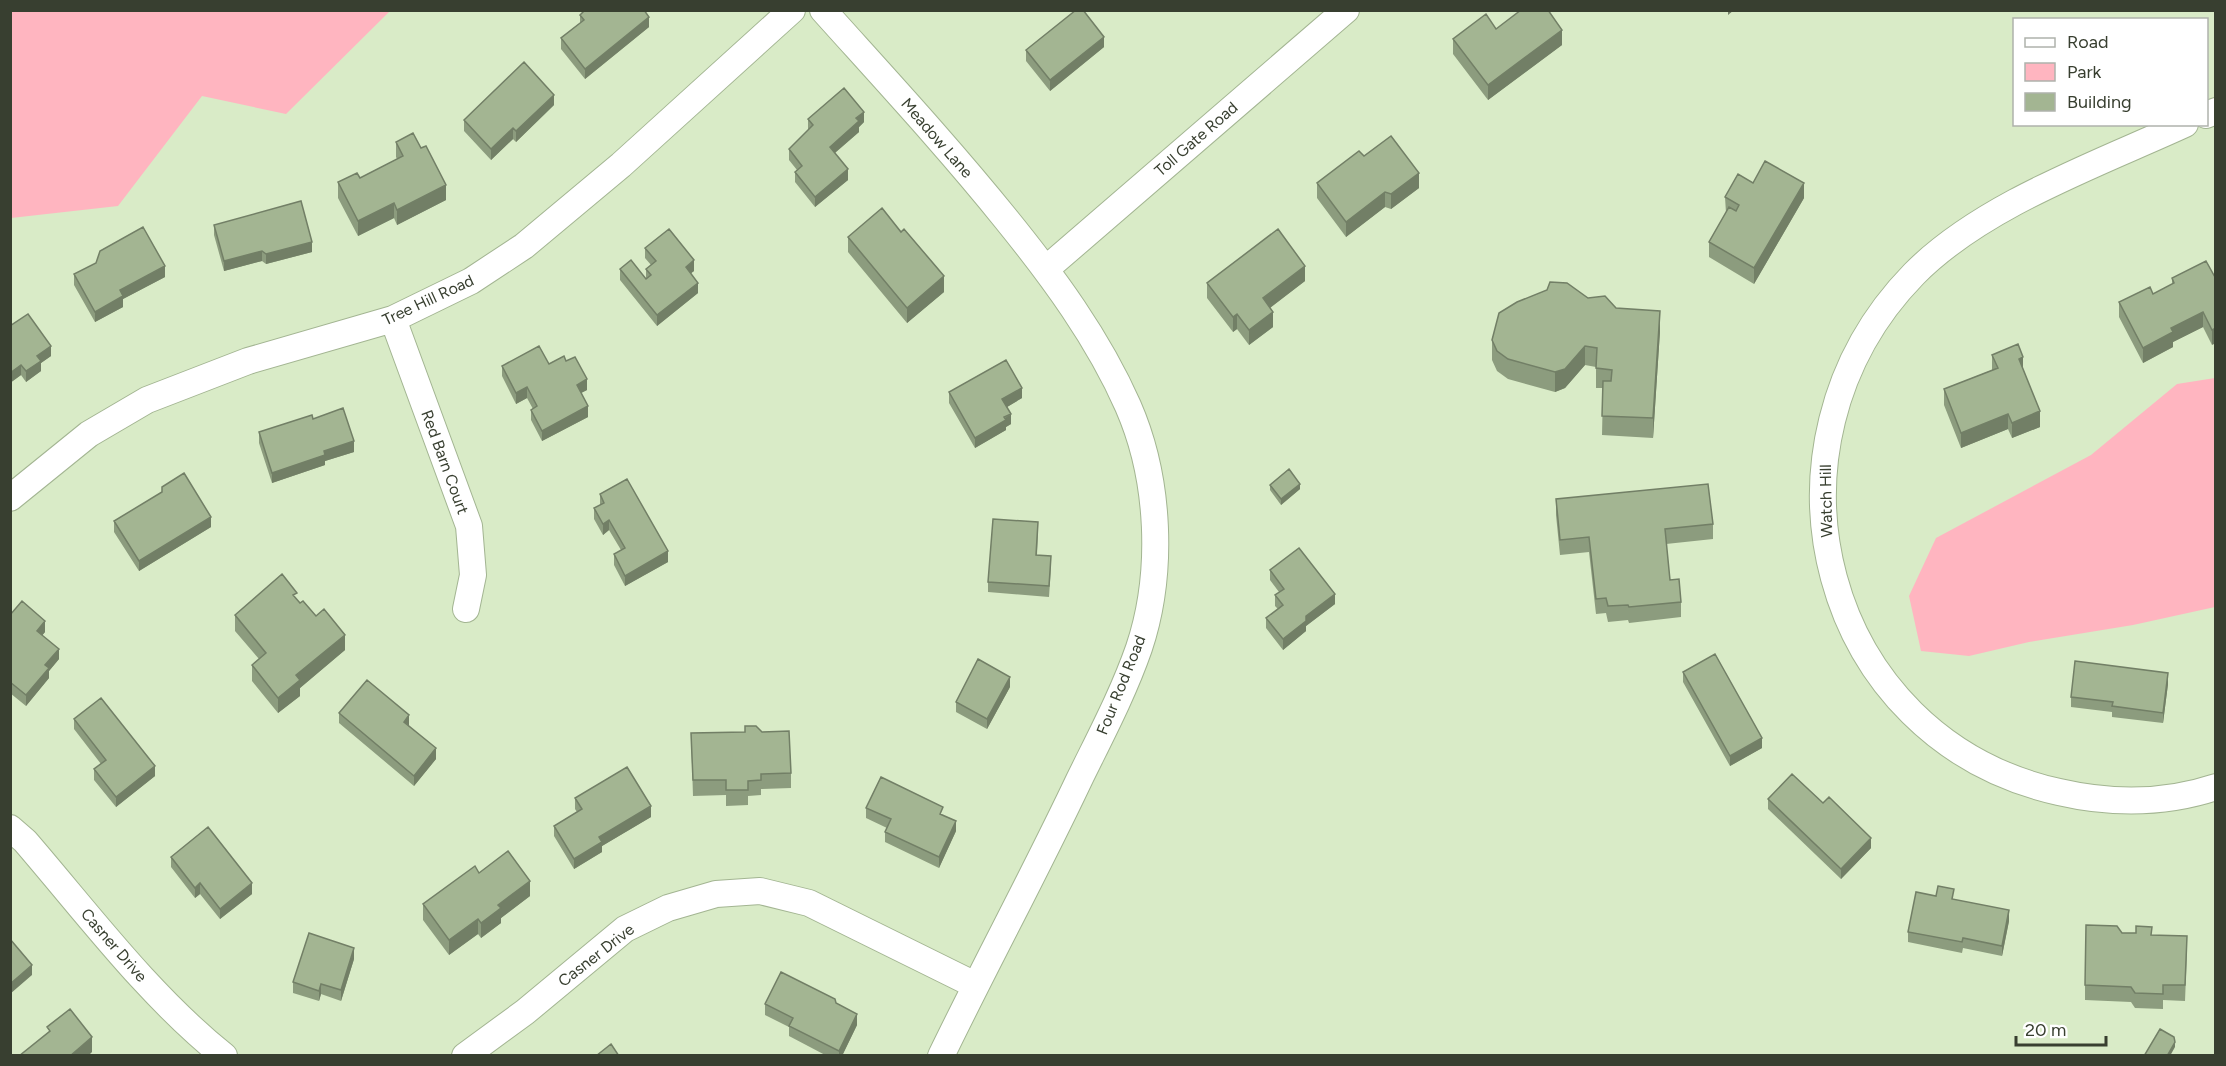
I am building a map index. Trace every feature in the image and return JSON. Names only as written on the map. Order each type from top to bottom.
[{"type":"street","name":"Tree Hill Road","points":[[10,498],[89,434],[147,400],[248,361],[393,319],[471,280],[524,246],[621,165],[792,10]]},
{"type":"street","name":"Meadow Lane","points":[[823,10],[960,162],[1046,269]]},
{"type":"street","name":"Toll Gate Road","points":[[1046,269],[1346,10]]},
{"type":"street","name":"Watch Hill","points":[[2182,126],[1992,215],[1955,239],[1914,274],[1882,311],[1856,351],[1837,396],[1826,439],[1823,528],[1833,575],[1849,621],[1872,665],[1900,703],[1943,740],[1978,762],[2029,786],[2088,799],[2152,801],[2216,787]]},
{"type":"street","name":"Four Rod Road","points":[[941,1056],[975,985],[1046,850],[1118,701],[1139,647],[1151,594],[1156,538],[1150,481],[1129,407],[1088,332],[1046,269]]},
{"type":"street","name":"Red Barn Court","points":[[393,319],[469,526],[473,575],[466,609]]},
{"type":"street","name":"Casner Drive","points":[[10,828],[156,992],[194,1032],[224,1056]]},
{"type":"street","name":"Casner Drive","points":[[465,1056],[525,1012],[625,928],[668,908],[716,894],[760,891],[809,903],[975,985]]},
{"type":"green space","points":[[10,11],[390,11],[286,114],[202,96],[118,206],[11,218]]},
{"type":"green space","points":[[2215,378],[2215,607],[2133,625],[2029,642],[1969,656],[1921,651],[1909,596],[1936,538],[2091,455],[2177,384]]},
{"type":"building","points":[[585,10],[644,10],[649,17],[585,69],[561,38],[584,20],[580,15]]},
{"type":"building","points":[[1076,10],[1083,10],[1104,37],[1050,80],[1026,50]]},
{"type":"building","points":[[1521,10],[1548,10],[1562,30],[1488,85],[1453,39],[1486,14],[1496,29]]},
{"type":"building","points":[[524,62],[554,95],[516,131],[513,128],[491,149],[464,120]]},
{"type":"building","points":[[844,88],[864,112],[856,118],[859,121],[830,147],[848,169],[815,197],[795,172],[802,166],[789,149],[813,125],[808,119]]},
{"type":"building","points":[[413,133],[421,148],[426,146],[446,185],[397,210],[394,203],[358,221],[338,182],[357,173],[360,178],[403,156],[396,142]]},
{"type":"building","points":[[1391,136],[1419,173],[1391,194],[1385,192],[1346,222],[1317,183],[1359,151],[1364,156]]},
{"type":"building","points":[[1765,161],[1804,183],[1754,268],[1709,242],[1729,207],[1736,211],[1739,205],[1725,197],[1738,174],[1753,183]]},
{"type":"building","points":[[301,201],[312,242],[266,254],[262,251],[224,261],[214,225]]},
{"type":"building","points":[[882,208],[901,232],[904,229],[944,276],[907,308],[848,237]]},
{"type":"building","points":[[143,227],[165,266],[120,290],[123,296],[95,312],[74,274],[96,263],[100,251]]},
{"type":"building","points":[[669,229],[694,260],[686,267],[698,283],[657,315],[620,269],[631,260],[646,279],[651,275],[646,269],[656,261],[645,248]]},
{"type":"building","points":[[1278,229],[1305,266],[1263,298],[1273,312],[1249,330],[1237,314],[1233,317],[1207,283]]},
{"type":"building","points":[[2206,261],[2216,279],[2216,328],[2212,330],[2203,312],[2171,328],[2173,332],[2143,348],[2119,302],[2150,287],[2153,294],[2174,283],[2172,278]]},
{"type":"building","points":[[1550,282],[1567,283],[1588,298],[1605,296],[1616,308],[1660,311],[1653,418],[1602,416],[1603,381],[1611,381],[1612,370],[1596,368],[1597,348],[1585,346],[1565,369],[1555,372],[1508,359],[1497,351],[1492,340],[1499,313],[1517,302],[1547,290]]},
{"type":"building","points":[[28,314],[51,346],[37,356],[41,361],[26,371],[21,365],[10,373],[10,326]]},
{"type":"building","points":[[2018,344],[2023,357],[2019,359],[2040,411],[2012,423],[2008,414],[1961,433],[1944,389],[1998,368],[1992,355]]},
{"type":"building","points":[[539,346],[549,364],[564,356],[566,361],[575,357],[587,379],[577,385],[588,406],[542,431],[531,410],[537,406],[527,387],[516,393],[502,366]]},
{"type":"building","points":[[1006,360],[1022,388],[1002,399],[1011,414],[1004,417],[1006,420],[975,438],[949,392]]},
{"type":"building","points":[[343,408],[354,441],[324,451],[325,455],[272,473],[259,432],[312,415],[313,419]]},
{"type":"building","points":[[1289,469],[1300,484],[1281,499],[1270,485]]},
{"type":"building","points":[[184,473],[211,517],[139,561],[114,521],[162,492],[162,487]]},
{"type":"building","points":[[627,479],[668,551],[625,576],[614,554],[625,548],[609,520],[603,524],[594,508],[604,503],[600,494]]},
{"type":"building","points":[[1708,484],[1713,524],[1665,529],[1670,580],[1679,579],[1681,602],[1629,607],[1628,605],[1608,606],[1606,598],[1596,599],[1589,537],[1560,540],[1556,499]]},
{"type":"building","points":[[993,519],[1038,522],[1036,555],[1051,556],[1049,586],[988,582]]},
{"type":"building","points":[[1299,548],[1335,594],[1306,616],[1306,621],[1283,639],[1266,618],[1283,605],[1275,595],[1284,589],[1270,570]]},
{"type":"building","points":[[282,574],[297,593],[293,595],[300,603],[303,601],[316,616],[324,609],[345,635],[296,675],[300,680],[278,698],[252,665],[266,653],[235,615]]},
{"type":"building","points":[[22,601],[45,621],[37,631],[59,649],[45,665],[49,668],[26,695],[10,682],[10,615]]},
{"type":"building","points":[[1715,654],[1762,738],[1730,756],[1683,672]]},
{"type":"building","points":[[978,659],[1010,677],[987,719],[956,702]]},
{"type":"building","points":[[2075,661],[2168,673],[2163,713],[2112,706],[2113,702],[2071,697]]},
{"type":"building","points":[[367,680],[409,715],[404,722],[436,748],[414,776],[339,713]]},
{"type":"building","points":[[101,698],[155,766],[116,797],[94,769],[106,760],[74,719]]},
{"type":"building","points":[[745,726],[756,726],[762,732],[789,731],[791,773],[761,774],[761,780],[748,781],[748,790],[726,790],[726,780],[693,780],[691,733],[745,732]]},
{"type":"building","points":[[627,767],[651,806],[599,837],[602,842],[574,859],[554,826],[582,809],[575,798]]},
{"type":"building","points":[[1792,774],[1823,803],[1829,797],[1871,838],[1841,869],[1768,799]]},
{"type":"building","points":[[881,777],[943,807],[940,814],[956,821],[939,857],[885,832],[891,819],[866,808]]},
{"type":"building","points":[[208,827],[252,883],[220,909],[200,883],[195,888],[171,857]]},
{"type":"building","points":[[508,851],[530,881],[498,905],[501,908],[481,923],[478,919],[449,940],[423,904],[475,866],[479,873]]},
{"type":"building","points":[[1938,886],[1954,889],[1952,899],[2009,910],[2002,946],[1963,938],[1962,942],[1908,932],[1916,892],[1936,896]]},
{"type":"building","points":[[2086,925],[2117,926],[2122,933],[2136,933],[2136,926],[2152,927],[2151,935],[2187,936],[2185,985],[2163,985],[2163,994],[2135,993],[2131,987],[2085,985]]},
{"type":"building","points":[[309,933],[354,948],[341,990],[321,984],[319,991],[293,982]]},
{"type":"building","points":[[10,939],[32,965],[10,984]]},
{"type":"building","points":[[781,972],[835,999],[836,1003],[857,1014],[839,1051],[789,1026],[793,1018],[765,1004]]},
{"type":"building","points":[[70,1009],[92,1037],[70,1056],[19,1056],[50,1031],[47,1027]]},
{"type":"building","points":[[2160,1029],[2174,1037],[2175,1042],[2167,1056],[2144,1056]]},
{"type":"building","points":[[611,1044],[619,1056],[596,1056]]}]
